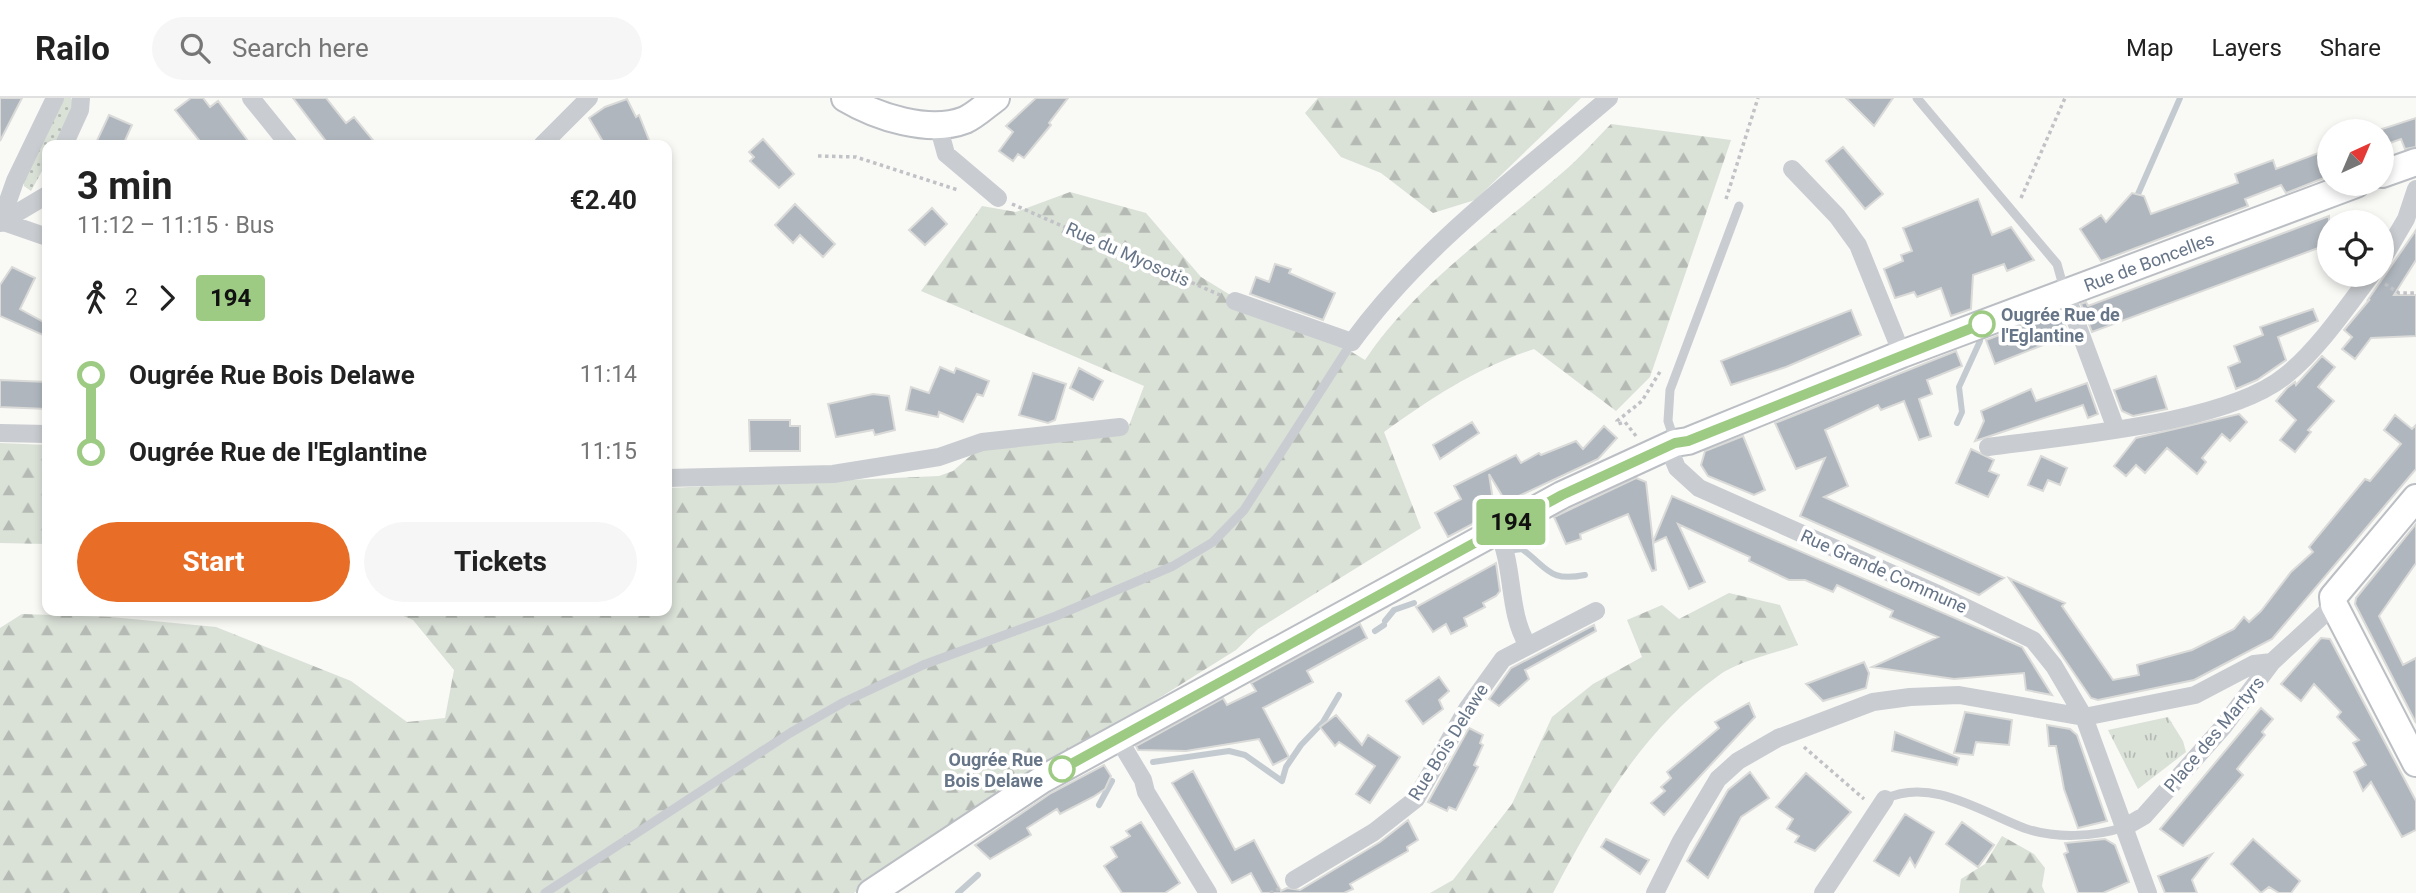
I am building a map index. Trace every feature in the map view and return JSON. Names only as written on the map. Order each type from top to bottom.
[{"type":"main road","points":[[845,98],[909,122],[938,125],[965,120],[996,98]]},
{"type":"main road","name":"Rue de Boncelles","points":[[871,893],[1043,779],[1119,740],[1497,530],[1664,448],[1688,441],[2064,292],[2324,196]]},
{"type":"main road","points":[[2416,498],[2333,601],[2416,763]]},
{"type":"street","points":[[0,222],[15,181],[55,98]]},
{"type":"street","points":[[66,140],[80,110],[82,98]]},
{"type":"street","points":[[251,98],[285,140]]},
{"type":"street","points":[[547,140],[589,98]]},
{"type":"street","points":[[1235,302],[1352,342],[1396,286],[1432,250],[1609,98]]},
{"type":"street","points":[[938,125],[946,154],[998,198]]},
{"type":"street","points":[[1792,169],[1837,216],[1858,245],[1902,354]]},
{"type":"street","points":[[2394,240],[2406,219],[2416,189],[2397,169]]},
{"type":"street","points":[[0,222],[42,198]]},
{"type":"street","points":[[0,222],[42,235]]},
{"type":"street","points":[[1988,447],[2116,429],[2236,402],[2271,386],[2295,367],[2368,287]]},
{"type":"street","points":[[2064,292],[2116,429]]},
{"type":"street","points":[[672,478],[833,474],[939,457],[982,442],[1120,427]]},
{"type":"street","points":[[0,433],[42,434]]},
{"type":"street","name":"Rue Grande Commune","points":[[1664,448],[1677,468],[1699,488],[1940,595],[2033,640],[2054,666],[2084,717]]},
{"type":"street","points":[[1497,530],[1505,551],[1520,630],[1527,644]]},
{"type":"street","points":[[2272,662],[2333,601]]},
{"type":"street","name":"Rue Bois Delawe","points":[[1294,880],[1374,832],[1416,799],[1479,692],[1503,659],[1527,644],[1597,611]]},
{"type":"street","name":"Place des Martyrs","points":[[2084,717],[2195,695],[2254,664],[2272,662]]},
{"type":"street","name":"Place des Martyrs","points":[[2125,827],[2144,816],[2241,706],[2272,662]]},
{"type":"street","points":[[1655,893],[1693,817],[1718,779],[1738,761],[1778,738],[1873,702],[1959,695],[2084,717],[2148,893]]},
{"type":"street","points":[[1119,740],[1204,892]]},
{"type":"street","points":[[1822,893],[1881,804]]},
{"type":"lane","points":[[1917,98],[2057,264],[2064,292]]},
{"type":"lane","points":[[1664,448],[1670,390],[1739,206]]},
{"type":"lane","points":[[545,893],[790,733],[852,697],[923,665],[1147,578],[1199,551],[1224,533],[1244,510],[1352,342]]},
{"type":"lane","points":[[1881,804],[1911,792],[1942,796],[1978,807],[2024,828],[2043,832],[2089,836],[2125,827]]},
{"type":"path","points":[[1725,205],[1758,98]]},
{"type":"path","points":[[2014,213],[2065,98]]},
{"type":"path","name":"Rue du Myosotis","points":[[818,156],[856,157],[977,196],[998,198],[1235,302]]},
{"type":"path","points":[[2390,287],[2399,293],[2416,293]]},
{"type":"path","points":[[1664,448],[1623,421],[1618,424],[1617,421],[1642,401],[1665,360]]},
{"type":"path","points":[[1815,759],[1881,804]]},
{"type":"green space","points":[[64,98],[71,98],[75,104],[57,140],[43,140]]},
{"type":"green space","points":[[1318,98],[1581,98],[1475,200],[1433,213],[1381,173],[1341,157],[1305,113]]},
{"type":"green space","points":[[1611,124],[1731,140],[1650,377],[1616,411],[1534,349],[1474,374],[1437,396],[1384,432],[1421,528],[1258,629],[1236,650],[911,853],[854,893],[0,893],[0,628],[22,614],[111,617],[216,627],[351,681],[407,722],[445,718],[454,670],[413,620],[404,616],[672,616],[672,488],[939,476],[953,471],[976,451],[1127,431],[1144,386],[921,291],[982,206],[1016,212],[1070,192],[1146,213],[1201,277],[1232,296],[1337,343],[1365,360],[1385,333],[1432,283],[1569,167]]},
{"type":"green space","points":[[42,143],[42,171],[31,191],[24,186],[24,179]]},
{"type":"green space","points":[[0,443],[42,445],[42,544],[0,543]]},
{"type":"green space","points":[[1729,593],[1780,605],[1798,645],[1726,671],[1666,721],[1623,774],[1553,893],[1430,893],[1453,880],[1512,804],[1552,717],[1593,684],[1642,657],[1627,620],[1662,605],[1679,619]]},
{"type":"green space","points":[[2168,717],[2183,741],[2186,752],[2138,789],[2108,730]]},
{"type":"green space","points":[[2002,836],[2034,854],[2045,868],[2042,886],[2045,893],[1959,893],[1961,879],[1985,864]]},
{"type":"building","points":[[0,98],[22,98],[0,141]]},
{"type":"building","points":[[191,98],[203,98],[210,107],[218,101],[247,140],[199,140],[175,110]]},
{"type":"building","points":[[293,98],[326,98],[346,123],[354,117],[373,140],[325,140]]},
{"type":"building","points":[[1036,98],[1068,98],[1049,123],[1051,125],[1024,158],[1018,154],[1013,161],[999,151],[1013,132],[1006,126]]},
{"type":"building","points":[[1846,98],[1893,98],[1874,126]]},
{"type":"building","points":[[627,99],[636,117],[639,115],[649,140],[602,140],[589,118],[605,107]]},
{"type":"building","points":[[109,115],[132,125],[125,140],[97,140]]},
{"type":"building","points":[[2416,118],[2416,147],[2405,149],[2401,139],[2394,142],[2394,125]]},
{"type":"building","points":[[763,139],[794,174],[779,188],[750,161],[754,157],[749,152]]},
{"type":"building","points":[[1843,147],[1883,194],[1865,209],[1826,161]]},
{"type":"building","points":[[2317,154],[2317,181],[2286,193],[2281,185],[2245,199],[2248,206],[2101,261],[2080,229],[2101,215],[2106,222],[2132,193],[2144,196],[2151,214],[2238,183],[2235,174],[2273,160],[2276,169]]},
{"type":"building","points":[[1978,199],[1992,235],[2011,227],[2034,260],[2007,271],[2004,264],[1973,275],[1971,309],[1951,316],[1941,288],[1917,297],[1914,292],[1895,298],[1884,269],[1903,261],[1901,255],[1912,251],[1903,228]]},
{"type":"building","points":[[795,204],[835,244],[823,257],[800,235],[793,243],[775,225]]},
{"type":"building","points":[[932,208],[947,224],[925,245],[909,230]]},
{"type":"building","points":[[2317,220],[2317,248],[2092,332],[2081,304],[2086,302],[2088,306]]},
{"type":"building","points":[[2416,230],[2416,260],[2394,295],[2416,295],[2416,336],[2371,338],[2355,359],[2342,349],[2352,337],[2344,330],[2377,287],[2394,287],[2394,262]]},
{"type":"building","points":[[1275,264],[1291,269],[1289,273],[1335,293],[1323,320],[1250,294],[1256,277],[1269,282]]},
{"type":"building","points":[[12,267],[35,278],[20,309],[42,321],[42,335],[0,316],[0,285]]},
{"type":"building","points":[[2313,309],[2318,321],[2278,337],[2286,360],[2257,380],[2236,389],[2228,367],[2240,362],[2234,346],[2263,335],[2260,327]]},
{"type":"building","points":[[1851,310],[1861,335],[1786,367],[1731,385],[1721,361]]},
{"type":"building","points":[[2060,312],[2071,341],[2060,345],[2058,339],[1995,364],[1986,340]]},
{"type":"building","points":[[1956,351],[1962,366],[1927,380],[1932,394],[1919,399],[1931,436],[1919,440],[1904,401],[1881,410],[1878,405],[1825,430],[1848,486],[1824,497],[2004,578],[1979,595],[1800,516],[1825,458],[1796,469],[1775,423]]},
{"type":"building","points":[[2322,356],[2335,367],[2318,387],[2334,401],[2308,430],[2311,432],[2295,452],[2280,440],[2296,420],[2276,401],[2287,388],[2295,382],[2296,385]]},
{"type":"building","points":[[940,367],[954,373],[956,368],[989,381],[983,396],[977,394],[963,422],[939,412],[938,417],[906,410],[911,387],[929,393]]},
{"type":"building","points":[[1079,368],[1103,381],[1093,400],[1070,388]]},
{"type":"building","points":[[1033,373],[1066,384],[1055,420],[1048,423],[1019,415]]},
{"type":"building","points":[[2156,376],[2167,409],[2133,416],[2122,411],[2114,390]]},
{"type":"building","points":[[0,380],[42,382],[42,409],[0,407]]},
{"type":"building","points":[[2087,383],[2098,414],[2088,418],[2083,405],[1975,441],[1984,421],[1981,411],[2031,389],[2036,401]]},
{"type":"building","points":[[873,394],[889,396],[895,430],[875,435],[873,430],[836,437],[828,404]]},
{"type":"building","points":[[2239,414],[2247,422],[2230,441],[2222,434],[2202,458],[2206,462],[2197,474],[2167,448],[2145,473],[2136,465],[2126,476],[2114,466],[2136,438]]},
{"type":"building","points":[[2395,415],[2412,429],[2416,425],[2416,469],[2272,639],[2194,680],[2098,700],[2091,698],[2009,578],[2065,603],[2062,606],[2113,680],[2139,675],[2137,665],[2192,650],[2234,629],[2244,617],[2249,622],[2261,611],[2291,572],[2313,552],[2309,547],[2365,479],[2370,481],[2401,444],[2384,430]]},
{"type":"building","points":[[749,420],[790,420],[790,426],[800,426],[800,451],[750,451]]},
{"type":"building","points":[[1472,422],[1479,433],[1440,459],[1433,445]]},
{"type":"building","points":[[1604,426],[1617,438],[1598,459],[1506,502],[1489,474],[1494,507],[1480,514],[1482,519],[1448,537],[1435,513],[1461,499],[1454,486],[1516,455],[1521,463],[1539,453],[1541,455],[1576,441],[1583,449]]},
{"type":"building","points":[[1743,436],[1765,490],[1754,495],[1708,476],[1701,465],[1705,451]]},
{"type":"building","points":[[1971,449],[1994,460],[1989,471],[1999,475],[1988,497],[1956,483]]},
{"type":"building","points":[[2041,456],[2067,468],[2060,485],[2048,480],[2043,491],[2028,485]]},
{"type":"building","points":[[1636,478],[1646,482],[1653,542],[1672,496],[2022,647],[2052,695],[2026,690],[2024,673],[1954,679],[1872,667],[1938,637],[1890,617],[1893,611],[1837,585],[1833,592],[1805,580],[1789,580],[1749,561],[1750,557],[1678,524],[1705,582],[1689,589],[1666,537],[1653,543],[1656,570],[1652,571],[1628,514],[1580,534],[1581,539],[1566,544],[1554,517]]},
{"type":"building","points":[[2416,524],[2416,563],[2379,616],[2403,665],[2416,658],[2416,723],[2355,604],[2356,598]]},
{"type":"building","points":[[1496,563],[1500,591],[1496,596],[1483,603],[1485,607],[1464,618],[1467,626],[1451,634],[1446,624],[1433,632],[1416,607]]},
{"type":"building","points":[[1360,624],[1367,638],[1307,671],[1313,682],[1263,708],[1289,757],[1273,765],[1259,739],[1186,751],[1138,750],[1136,746],[1223,698],[1227,705],[1256,691],[1251,683]]},
{"type":"building","points":[[1594,625],[1596,631],[1525,670],[1529,679],[1499,706],[1489,699],[1511,668]]},
{"type":"building","points":[[2321,638],[2330,639],[2416,801],[2416,830],[2402,837],[2371,782],[2363,791],[2354,772],[2366,765],[2353,743],[2359,740],[2337,717],[2341,712],[2314,684],[2301,701],[2281,684]]},
{"type":"building","points":[[1864,662],[1869,673],[1866,688],[1823,701],[1806,684]]},
{"type":"building","points":[[1439,677],[1449,691],[1439,700],[1443,709],[1423,724],[1406,701]]},
{"type":"building","points":[[1749,703],[1755,717],[1664,815],[1651,803],[1665,791],[1661,787],[1671,778],[1667,772],[1719,728],[1715,722]]},
{"type":"building","points":[[2261,708],[2273,719],[2262,732],[2265,735],[2237,769],[2243,775],[2183,846],[2160,829]]},
{"type":"building","points":[[1965,712],[2012,720],[2009,745],[1976,742],[1973,755],[1954,753]]},
{"type":"building","points":[[1336,715],[1362,745],[1368,735],[1400,757],[1370,803],[1356,794],[1375,766],[1339,742],[1335,746],[1320,727]]},
{"type":"building","points":[[2047,725],[2070,729],[2077,735],[2107,821],[2078,828],[2064,789],[2056,746],[2049,746]]},
{"type":"building","points":[[1469,728],[1483,735],[1480,743],[1483,745],[1474,765],[1478,767],[1456,810],[1449,807],[1447,811],[1428,802]]},
{"type":"building","points":[[1895,732],[1959,758],[1957,765],[1892,751]]},
{"type":"building","points":[[1104,765],[1111,776],[1105,789],[1093,797],[1060,814],[1057,809],[1027,828],[1031,835],[990,859],[975,845],[1051,793]]},
{"type":"building","points":[[1193,771],[1235,850],[1254,840],[1281,891],[1287,888],[1300,890],[1380,842],[1408,820],[1418,840],[1407,847],[1408,851],[1350,884],[1353,889],[1344,893],[1262,893],[1251,873],[1232,883],[1172,783]]},
{"type":"building","points":[[1750,772],[1769,798],[1741,817],[1708,878],[1687,861],[1728,790]]},
{"type":"building","points":[[1806,773],[1851,812],[1815,851],[1795,842],[1799,836],[1787,829],[1793,819],[1776,807]]},
{"type":"building","points":[[1905,814],[1934,832],[1915,867],[1910,858],[1899,876],[1874,861]]},
{"type":"building","points":[[1141,822],[1180,883],[1165,893],[1122,893],[1104,866],[1117,857],[1111,847],[1130,836],[1126,831]]},
{"type":"building","points":[[1962,822],[1994,845],[1978,867],[1946,844]]},
{"type":"building","points":[[1606,839],[1649,860],[1640,874],[1601,847]]},
{"type":"building","points":[[2105,839],[2115,845],[2129,882],[2103,893],[2078,893],[2064,854],[2068,852],[2065,843]]},
{"type":"building","points":[[2253,839],[2300,881],[2291,893],[2279,893],[2269,887],[2261,893],[2231,864]]},
{"type":"building","points":[[2212,854],[2192,880],[2197,893],[2165,893],[2158,876]]},
{"type":"waterway","points":[[2138,194],[2180,98]]},
{"type":"waterway","points":[[1957,423],[1962,412],[1959,387],[1980,341]]},
{"type":"waterway","points":[[1514,550],[1522,549],[1556,575],[1585,575]]},
{"type":"waterway","points":[[1385,621],[1394,610],[1414,603]]},
{"type":"waterway","points":[[1375,631],[1384,625]]},
{"type":"waterway","points":[[1153,762],[1229,751],[1245,755],[1282,781],[1286,767],[1301,745],[1323,722],[1339,695]]},
{"type":"waterway","points":[[1099,805],[1112,781]]},
{"type":"waterway","points":[[958,893],[978,875]]},
{"type":"bus line","name":"194","points":[[1062,769],[1562,495],[1675,443],[1688,441],[1982,324]]},
{"type":"place","name":"Ougrée Rue de l'Eglantine","points":[[1982,324]]},
{"type":"place","name":"Ougrée Rue Bois Delawe","points":[[1062,769]]}]
